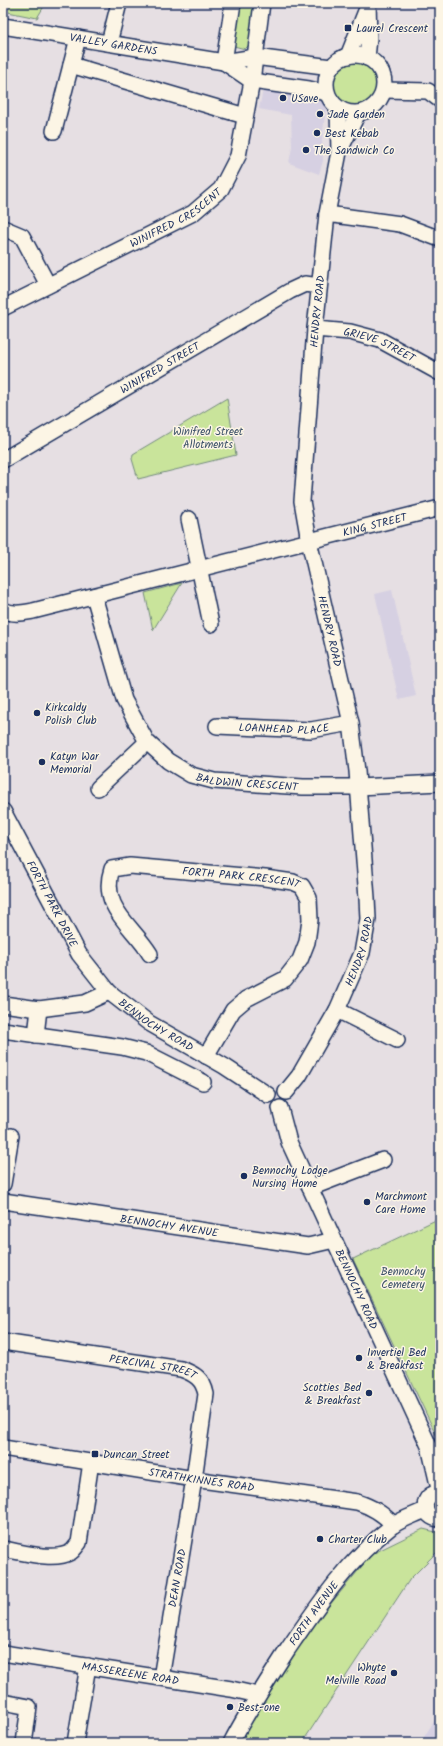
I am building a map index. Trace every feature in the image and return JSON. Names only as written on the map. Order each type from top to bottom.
[{"type":"street","points":[[109,43],[119,3]]},
{"type":"street","points":[[224,62],[234,3]]},
{"type":"street","name":"WINIFRED CRESCENT","points":[[3,308],[193,213],[221,189],[238,156],[256,57],[262,3]]},
{"type":"street","points":[[348,56],[368,5]]},
{"type":"street","points":[[366,58],[369,38],[368,5]]},
{"type":"street","name":"VALLEY GARDENS","points":[[3,26],[224,62],[256,57],[331,67]]},
{"type":"street","points":[[54,131],[78,38]]},
{"type":"street","points":[[348,56],[360,56],[366,58],[375,63],[381,71],[384,80],[384,90],[375,105],[367,111],[358,113],[344,111],[338,108],[327,93],[327,75],[331,67],[336,62],[348,56]]},
{"type":"street","name":"VALLEY GARDENS","points":[[224,62],[252,81],[309,88],[327,93]]},
{"type":"street","points":[[71,65],[245,116]]},
{"type":"street","points":[[384,90],[436,93]]},
{"type":"street","name":"HENDRY ROAD","points":[[286,1092],[299,1076],[337,1010],[362,953],[367,925],[367,898],[351,723],[309,541],[302,501],[315,329],[326,214],[339,152],[338,108]]},
{"type":"street","name":"HENDRY ROAD","points":[[339,152],[358,113]]},
{"type":"street","points":[[326,214],[400,224],[440,239]]},
{"type":"street","points":[[3,228],[22,236],[48,285]]},
{"type":"street","name":"WINIFRED STREET","points":[[3,460],[290,290],[305,284],[319,286]]},
{"type":"street","name":"GRIEVE STREET","points":[[315,329],[350,332],[380,340],[440,374]]},
{"type":"street","name":"KING STREET","points":[[200,570],[440,508]]},
{"type":"street","points":[[189,519],[212,624]]},
{"type":"street","points":[[3,610],[9,613],[19,614],[200,570]]},
{"type":"street","name":"BALDWIN CRESCENT","points":[[94,596],[124,700],[147,742],[168,762],[191,775],[214,781],[303,787],[358,787],[440,783]]},
{"type":"street","name":"LOANHEAD PLACE","points":[[217,726],[311,730],[351,723]]},
{"type":"street","points":[[98,788],[147,742]]},
{"type":"street","name":"FORTH PARK DRIVE","points":[[3,813],[79,954],[109,992]]},
{"type":"street","name":"FORTH PARK CRESCENT","points":[[150,954],[141,940],[129,929],[110,899],[110,877],[112,869],[130,866],[265,878],[292,882],[302,886],[309,898],[310,920],[307,942],[300,960],[284,979],[246,999],[233,1010],[206,1056]]},
{"type":"street","name":"BENNOCHY ROAD","points":[[3,1004],[39,1009],[85,1003],[109,992],[149,1023],[206,1056],[268,1095]]},
{"type":"street","points":[[36,1035],[39,1009]]},
{"type":"street","points":[[337,1010],[397,1040]]},
{"type":"street","points":[[3,1030],[146,1053],[202,1082]]},
{"type":"street","points":[[274,1088],[281,1089],[286,1092],[287,1102],[280,1108],[274,1108],[269,1104],[268,1095],[274,1088]]},
{"type":"street","name":"BENNOCHY ROAD","points":[[280,1108],[289,1142],[429,1446],[440,1493]]},
{"type":"street","points":[[3,1184],[11,1136]]},
{"type":"street","points":[[310,1188],[383,1160]]},
{"type":"street","name":"BENNOCHY AVENUE","points":[[3,1201],[308,1246],[334,1240]]},
{"type":"street","name":"PERCIVAL STREET","points":[[3,1342],[181,1369],[193,1374],[201,1380],[206,1394],[194,1479]]},
{"type":"street","name":"STRATHKINNES ROAD","points":[[3,1448],[194,1479],[357,1502],[372,1507],[383,1514],[394,1525]]},
{"type":"street","points":[[3,1549],[51,1557],[62,1556],[72,1552],[79,1543],[91,1462]]},
{"type":"street","name":"DEAN ROAD","points":[[161,1678],[194,1479]]},
{"type":"street","points":[[440,1493],[433,1494],[428,1497],[425,1503],[425,1510],[431,1518],[440,1519]]},
{"type":"street","name":"FORTH AVENUE","points":[[231,1743],[258,1695],[306,1622],[330,1590],[364,1550],[394,1525],[425,1510]]},
{"type":"street","name":"MASSEREENE ROAD","points":[[3,1653],[231,1689],[258,1695]]},
{"type":"street","points":[[75,1743],[88,1666]]},
{"type":"street","points":[[3,1702],[29,1707],[24,1743]]},
{"type":"shaded area","points":[[263,90],[319,99],[326,108],[322,139],[323,161],[319,174],[289,163],[292,147],[291,115],[259,109]]},
{"type":"shaded area","points":[[392,590],[416,696],[399,700],[375,594]]},
{"type":"shaded area","points":[[440,1712],[440,1743],[420,1743]]},
{"type":"green space","points":[[3,3],[46,3],[37,18],[3,11]]},
{"type":"green space","points":[[239,3],[256,3],[249,45],[245,49],[234,46]]},
{"type":"green space","points":[[351,63],[359,63],[371,69],[377,81],[377,89],[371,101],[359,107],[351,107],[339,101],[333,89],[333,81],[339,69]]},
{"type":"green space","name":"Winifred Street Allotments","points":[[227,398],[236,455],[138,479],[132,459],[133,454]]},
{"type":"green space","points":[[182,583],[153,630],[145,593]]},
{"type":"green space","name":"Bennochy Cemetery","points":[[440,1218],[440,1443],[353,1259]]},
{"type":"green space","points":[[423,1529],[440,1533],[440,1549],[410,1579],[302,1743],[239,1743],[244,1729],[309,1630],[372,1554]]},
{"type":"place","name":"Laurel Crescent","points":[[348,28]]},
{"type":"place","name":"USave","points":[[283,98]]},
{"type":"place","name":"Jade Garden","points":[[320,114]]},
{"type":"place","name":"Best Kebab","points":[[317,133]]},
{"type":"place","name":"The Sandwich Co","points":[[306,150]]},
{"type":"place","name":"Kirkcaldy Polish Club","points":[[37,713]]},
{"type":"place","name":"Katyn War Memorial","points":[[42,762]]},
{"type":"place","name":"Bennochy Lodge Nursing Home","points":[[244,1176]]},
{"type":"place","name":"Marchmont Care Home","points":[[367,1202]]},
{"type":"place","name":"Invertiel Bed & Breakfast","points":[[359,1358]]},
{"type":"place","name":"Scotties Bed & Breakfast","points":[[369,1393]]},
{"type":"place","name":"Duncan Street","points":[[95,1454]]},
{"type":"place","name":"Charter Club","points":[[320,1539]]},
{"type":"place","name":"Whyte Melville Road","points":[[394,1673]]},
{"type":"place","name":"Best-one","points":[[230,1707]]}]
